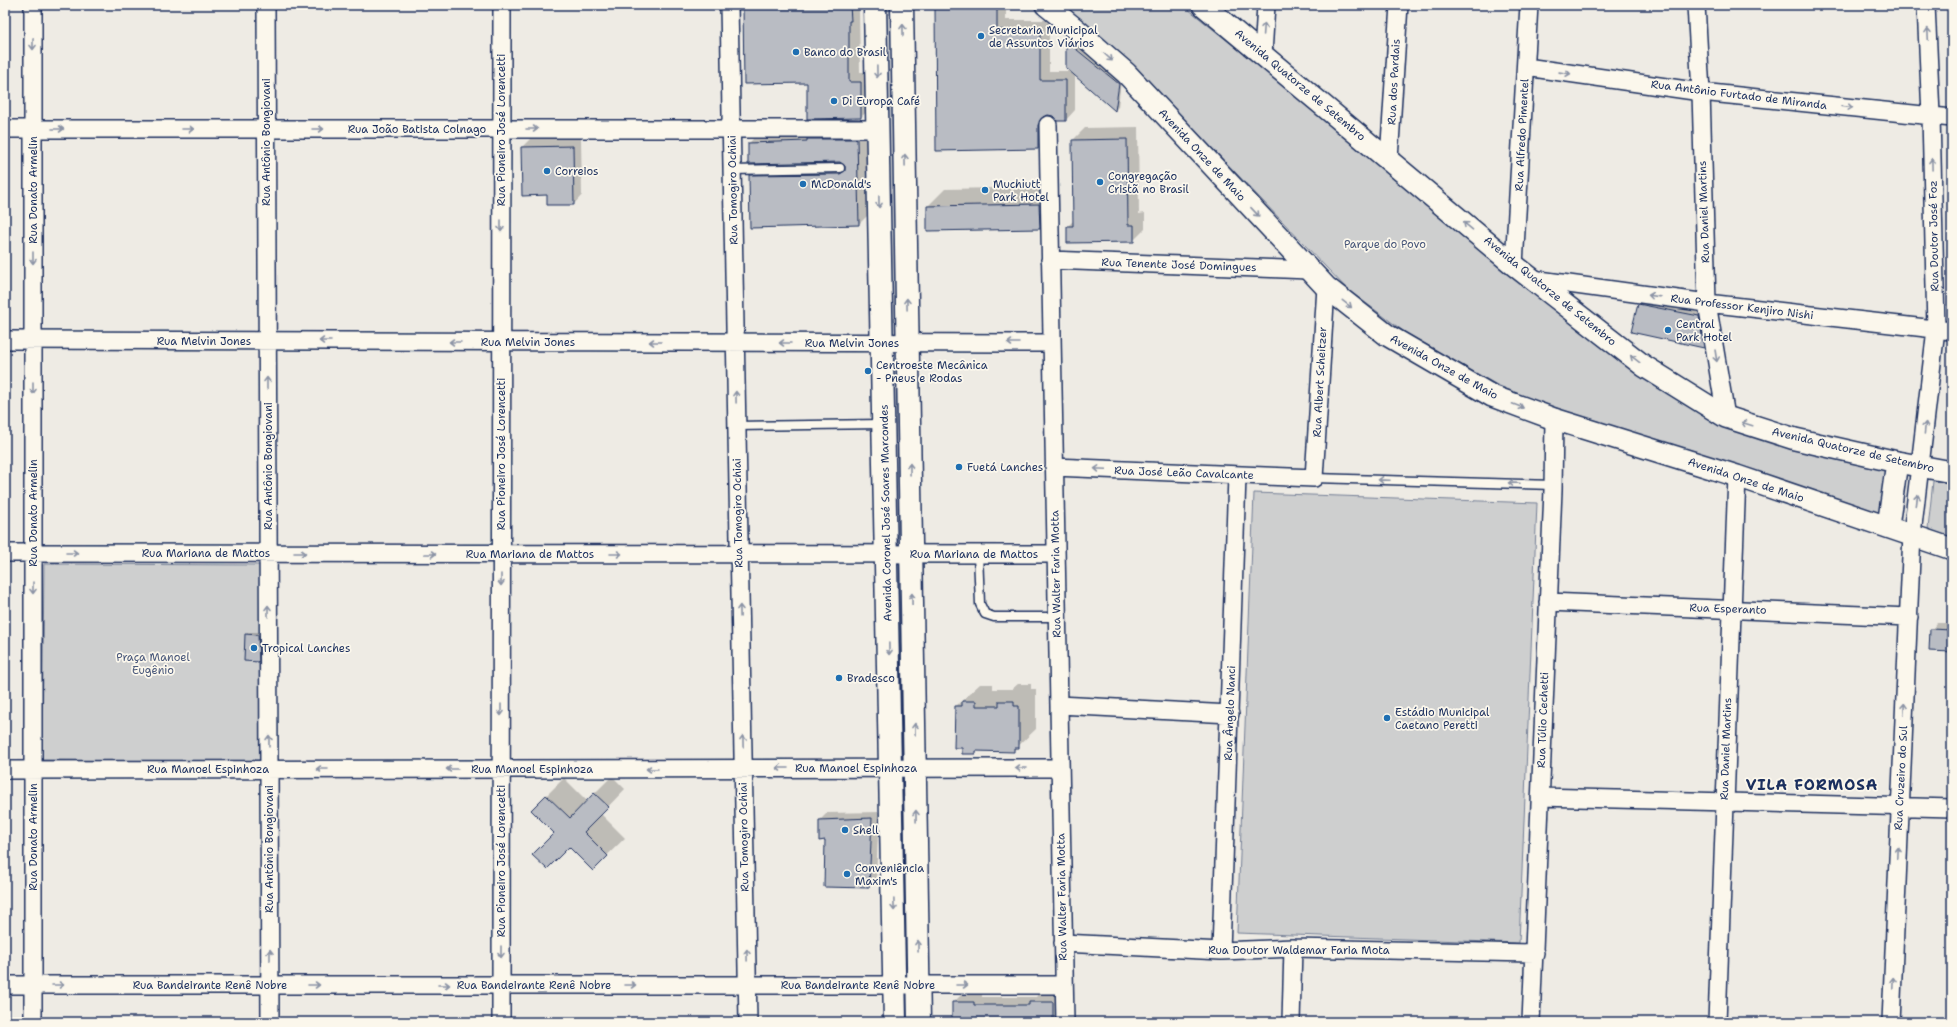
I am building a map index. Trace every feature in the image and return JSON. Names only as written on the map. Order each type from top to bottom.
[{"type":"main road","name":"Avenida Coronel José Soares Marcondes","points":[[875,5],[887,554],[895,1022]]},
{"type":"main road","points":[[902,5],[920,1022]]},
{"type":"street","name":"Rua Donato Armelin","points":[[33,5],[33,1022]]},
{"type":"street","name":"Rua Antônio Bongiovani","points":[[266,5],[270,1022]]},
{"type":"street","name":"Rua Pioneiro José Lorencetti","points":[[501,1022],[502,5]]},
{"type":"street","name":"Rua Tomogiro Ochiai","points":[[729,5],[748,1022]]},
{"type":"street","name":"Avenida Onze de Maio","points":[[1046,5],[1126,73],[1326,287],[1387,335],[1492,396],[1554,419],[1737,476],[1912,534],[1952,549]]},
{"type":"street","name":"Avenida Quatorze de Setembro","points":[[1203,5],[1514,264],[1644,366],[1726,417],[1795,439],[1896,462],[1952,472]]},
{"type":"street","points":[[1263,54],[1266,5]]},
{"type":"street","name":"Rua dos Pardais","points":[[1389,159],[1399,5]]},
{"type":"street","name":"Rua Alfredo Pimentel","points":[[1514,264],[1529,5]]},
{"type":"street","name":"Rua Daniel Martins","points":[[1696,5],[1701,92],[1707,303],[1726,417]]},
{"type":"street","name":"Rua Doutor José Foz","points":[[1912,534],[1921,467],[1944,330],[1926,5]]},
{"type":"street","name":"Rua Antônio Furtado de Miranda","points":[[1526,67],[1701,92],[1952,118]]},
{"type":"street","name":"Rua Walter Faria Motta","points":[[1048,125],[1065,1022]]},
{"type":"street","name":"Rua João Batista Colnago","points":[[5,129],[878,129]]},
{"type":"street","name":"Rua Tenente José Domingues","points":[[1050,260],[1309,270]]},
{"type":"street","name":"Rua Professor Kenjiro Nishi","points":[[1532,278],[1707,303],[1944,330]]},
{"type":"street","name":"Rua Albert Scheitzer","points":[[1314,478],[1326,287]]},
{"type":"street","name":"Rua Melvin Jones","points":[[5,340],[1052,344]]},
{"type":"street","name":"Rua Túlio Cechetti","points":[[1531,1022],[1553,485],[1554,419]]},
{"type":"street","points":[[1888,526],[1896,462]]},
{"type":"street","name":"Rua José Leão Cavalcante","points":[[1054,467],[1237,476],[1314,478]]},
{"type":"street","name":"Rua Ângelo Nanci","points":[[1221,951],[1237,476]]},
{"type":"street","name":"Rua Daniel Martins","points":[[1717,1022],[1737,476]]},
{"type":"street","name":"Rua Cruzeiro do Sul","points":[[1891,1022],[1912,534]]},
{"type":"street","name":"Rua Mariana de Mattos","points":[[5,553],[1056,554]]},
{"type":"street","name":"Rua Esperanto","points":[[1548,602],[1909,617]]},
{"type":"street","points":[[1059,705],[1230,714]]},
{"type":"street","name":"Rua Manoel Espinhoza","points":[[5,770],[1060,768]]},
{"type":"street","points":[[1540,797],[1900,805],[1952,808]]},
{"type":"street","name":"Rua Doutor Waldemar Faria Mota","points":[[1063,943],[1221,951],[1293,948],[1535,953]]},
{"type":"street","points":[[1291,1022],[1293,948]]},
{"type":"street","name":"Rua Bandeirante Renê Nobre","points":[[5,985],[1064,985]]},
{"type":"lane","points":[[733,170],[840,168]]},
{"type":"lane","points":[[737,426],[884,424]]},
{"type":"lane","points":[[1314,478],[1553,485]]},
{"type":"lane","points":[[978,554],[980,604],[985,614],[994,617],[1057,617]]},
{"type":"green space","points":[[884,5],[894,5],[900,335],[890,335]]},
{"type":"green space","name":"Parque do Povo","points":[[1059,5],[1183,5],[1638,372],[1887,467],[1880,516],[1557,410],[1497,385],[1406,333],[1347,289],[1125,57]]},
{"type":"green space","points":[[890,351],[900,351],[904,546],[894,546]]},
{"type":"green space","points":[[1933,481],[1952,483],[1952,538],[1928,529]]},
{"type":"green space","name":"Estádio Municipal Caetano Peretti","points":[[1254,493],[1537,503],[1519,943],[1237,933]]},
{"type":"green space","points":[[894,561],[904,561],[908,760],[898,761]]},
{"type":"green space","name":"Praça Manoel Eugênio","points":[[44,564],[263,565],[261,762],[42,760]]},
{"type":"green space","points":[[898,775],[908,775],[912,978],[902,977]]},
{"type":"building","name":"Banco do Brasil","points":[[743,5],[850,5],[851,21],[849,21],[849,82],[861,82],[861,118],[807,119],[807,83],[744,84]]},
{"type":"building","points":[[935,5],[997,5],[997,30],[1040,29],[1040,80],[1066,80],[1066,121],[1057,121],[1053,116],[1048,115],[1043,117],[1038,125],[1038,149],[936,151]]},
{"type":"building","points":[[1066,41],[1119,84],[1115,111],[1066,68]]},
{"type":"building","name":"McDonald's","points":[[807,139],[857,139],[859,225],[750,228],[749,175],[840,174],[845,171],[845,166],[840,162],[748,164],[748,143],[807,141]]},
{"type":"building","name":"Congregação Cristã no Brasil","points":[[1127,139],[1128,225],[1134,225],[1134,242],[1067,243],[1067,226],[1073,226],[1072,140]]},
{"type":"building","name":"Correios","points":[[573,146],[574,205],[547,205],[547,195],[522,196],[521,147]]},
{"type":"building","points":[[1039,204],[1040,229],[927,231],[927,206]]},
{"type":"building","points":[[1638,304],[1699,316],[1704,348],[1631,332]]},
{"type":"building","points":[[1930,629],[1952,630],[1952,652],[1929,651]]},
{"type":"building","name":"Tropical Lanches","points":[[245,634],[258,635],[259,662],[244,661]]},
{"type":"building","points":[[962,701],[976,701],[976,706],[999,706],[999,701],[1014,701],[1014,706],[1019,706],[1019,748],[1014,748],[1014,752],[976,751],[976,754],[962,754],[962,748],[954,748],[955,706],[962,706]]},
{"type":"building","points":[[594,793],[609,807],[584,832],[608,856],[593,871],[569,847],[547,869],[532,855],[554,833],[531,810],[546,795],[570,818]]},
{"type":"building","points":[[872,818],[869,888],[824,887],[825,840],[819,841],[819,820]]},
{"type":"building","points":[[952,1002],[974,1002],[974,1005],[1029,1005],[1029,1002],[1053,1002],[1053,1022],[952,1022]]},
{"type":"place","name":"Secretaria Municipal de Assuntos Viários","points":[[981,36]]},
{"type":"place","name":"Banco do Brasil","points":[[796,52]]},
{"type":"place","name":"Di Europa Café","points":[[834,101]]},
{"type":"place","name":"Correios","points":[[547,171]]},
{"type":"place","name":"Congregação Cristã no Brasil","points":[[1100,182]]},
{"type":"place","name":"McDonald's","points":[[803,184]]},
{"type":"place","name":"Muchiutt Park Hotel","points":[[985,190]]},
{"type":"place","name":"Central Park Hotel","points":[[1668,330]]},
{"type":"place","name":"Centroeste Mecânica - Pneus e Rodas","points":[[868,371]]},
{"type":"place","name":"Fuetá Lanches","points":[[959,467]]},
{"type":"place","name":"Tropical Lanches","points":[[254,648]]},
{"type":"place","name":"Bradesco","points":[[839,678]]},
{"type":"place","name":"Estádio Municipal Caetano Peretti","points":[[1387,718]]},
{"type":"place","name":"Shell","points":[[845,830]]},
{"type":"place","name":"Conveniência Maxim's","points":[[847,874]]},
{"type":"district","name":"VILA FORMOSA","points":[[1812,785]]}]
